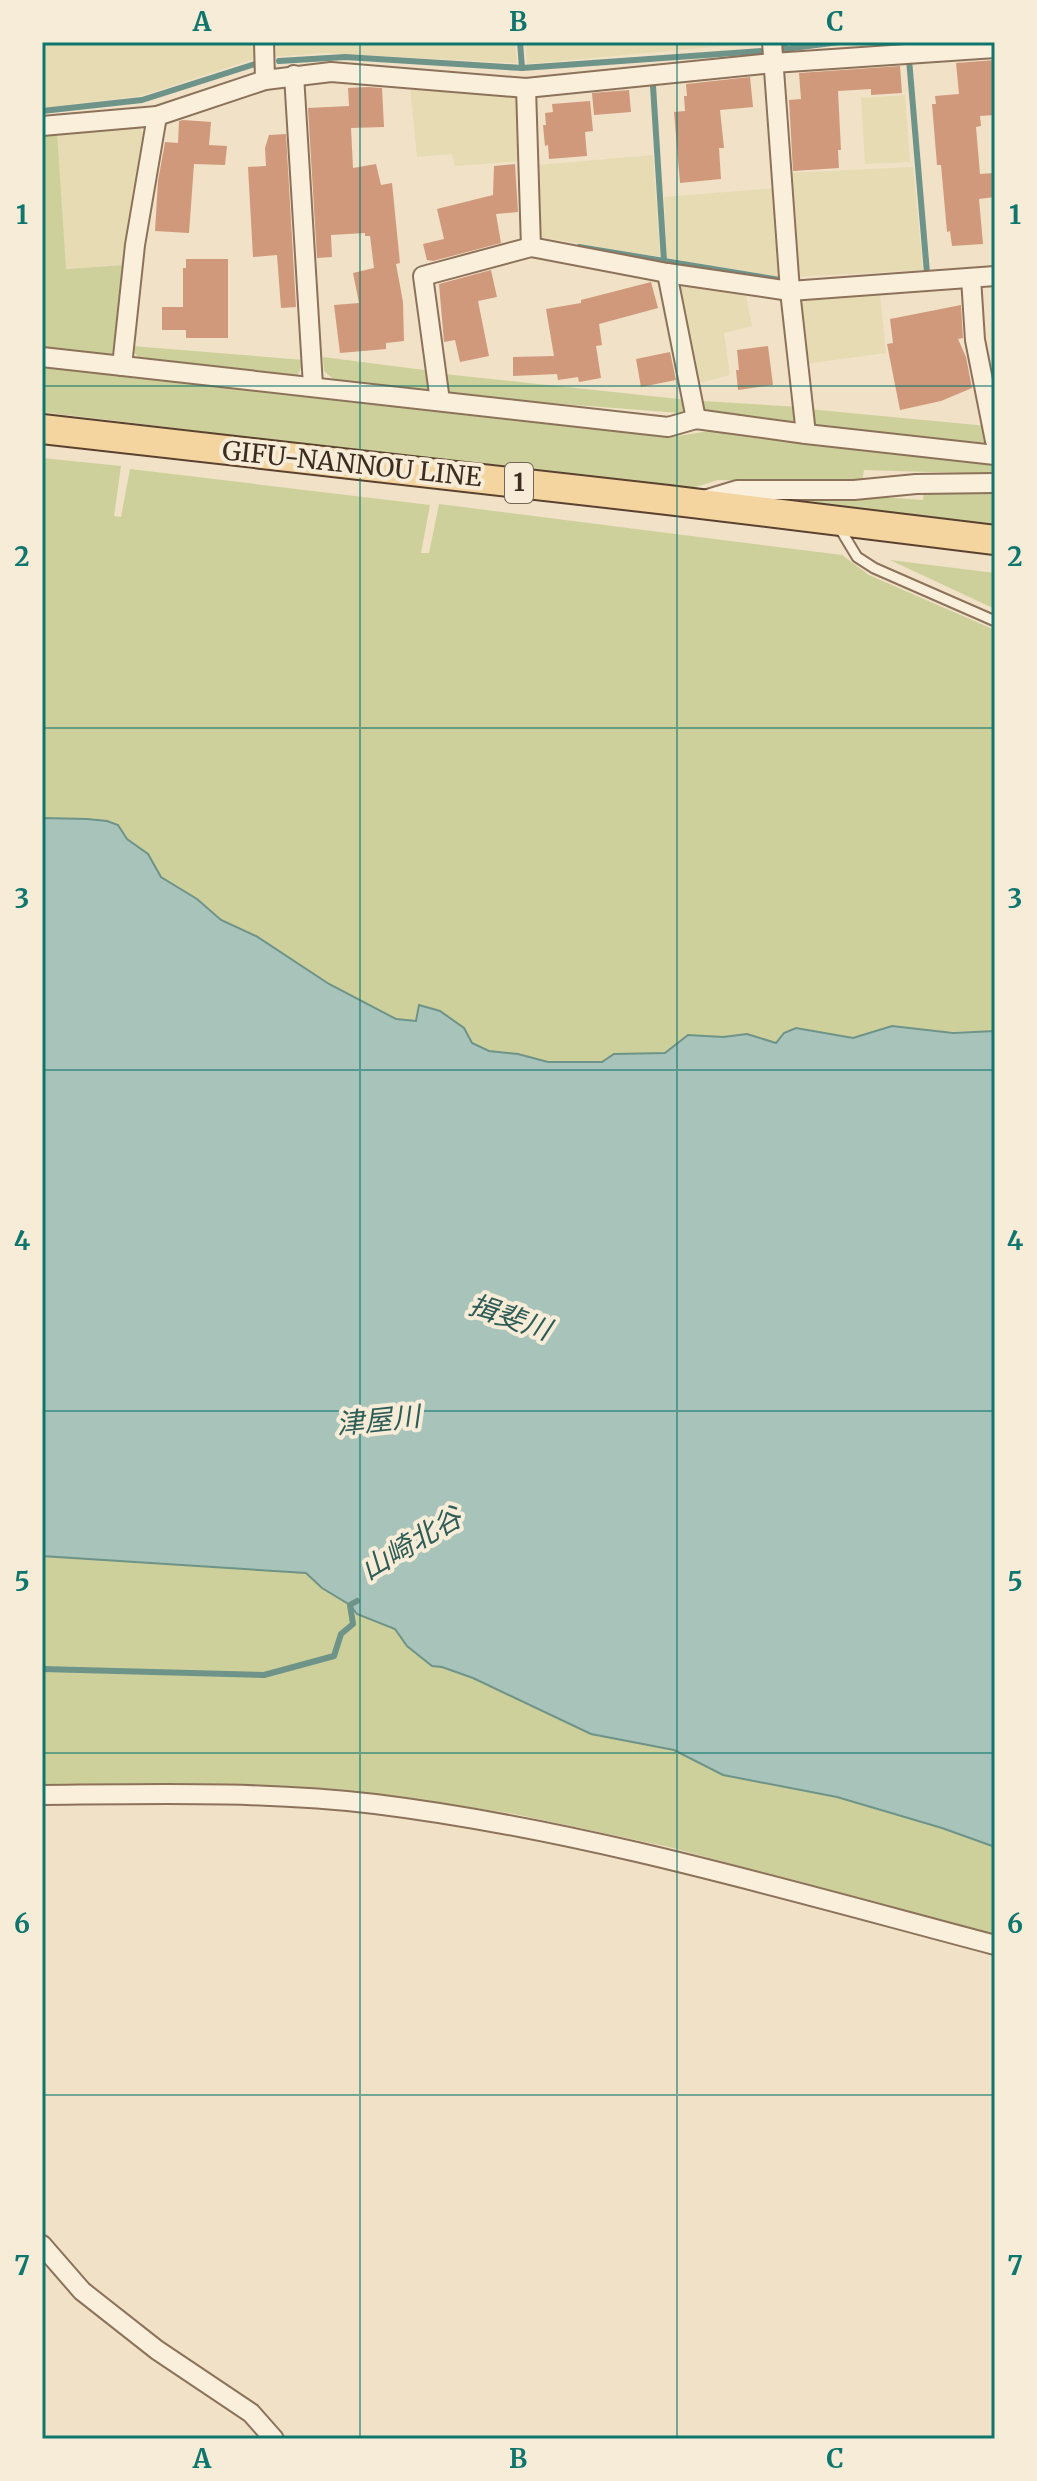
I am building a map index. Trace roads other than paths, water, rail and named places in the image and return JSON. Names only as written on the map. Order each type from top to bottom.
[{"type":"main road","name":"GIFU-NANNOU LINE","points":[[42,429],[995,540]]},
{"type":"street","points":[[264,42],[265,80]]},
{"type":"street","points":[[772,42],[790,291],[806,434]]},
{"type":"street","points":[[42,126],[157,116],[265,80],[294,75],[331,72],[526,88],[773,63],[995,48]]},
{"type":"street","points":[[294,75],[313,386]]},
{"type":"street","points":[[526,88],[531,247]]},
{"type":"street","points":[[122,366],[135,245],[157,116]]},
{"type":"street","points":[[440,401],[423,276],[531,247],[667,273],[790,291],[995,276]]},
{"type":"street","points":[[667,273],[696,419]]},
{"type":"street","points":[[971,278],[975,340],[995,441]]},
{"type":"street","points":[[42,357],[668,427],[696,419],[995,455]]},
{"type":"street","points":[[693,504],[737,490],[854,490],[916,484],[995,483]]},
{"type":"street","points":[[42,1795],[250,1794],[374,1804],[499,1823],[649,1855],[995,1945]]},
{"type":"street","points":[[42,2245],[82,2291],[157,2350],[251,2413],[274,2439]]},
{"type":"lane","points":[[835,521],[857,557],[874,568],[995,621]]},
{"type":"water","points":[[42,818],[87,819],[118,825],[127,839],[148,854],[161,877],[197,899],[221,920],[256,936],[329,984],[396,1019],[416,1021],[419,1005],[440,1011],[464,1028],[472,1043],[489,1051],[548,1062],[602,1062],[614,1054],[665,1053],[688,1035],[723,1037],[747,1034],[776,1043],[784,1033],[796,1028],[853,1038],[892,1026],[953,1033],[995,1031],[995,1847],[837,1797],[723,1775],[674,1750],[591,1734],[473,1678],[432,1666],[407,1646],[395,1629],[357,1614],[350,1605],[322,1588],[306,1573],[42,1556]]},
{"type":"waterway","points":[[520,42],[522,68]]},
{"type":"waterway","points":[[784,42],[785,49],[839,42]]},
{"type":"waterway","points":[[279,61],[345,57],[522,68],[762,51]]},
{"type":"waterway","points":[[909,59],[927,273]]},
{"type":"waterway","points":[[42,111],[142,100],[255,64]]},
{"type":"waterway","points":[[653,86],[664,261]]},
{"type":"waterway","points":[[579,247],[780,280]]},
{"type":"waterway","name":"山崎北谷","points":[[42,1669],[264,1675],[334,1656],[341,1634],[353,1624],[350,1605],[357,1601]]},
{"type":"water label","name":"揖斐川","points":[[510,1317]]},
{"type":"water label","name":"津屋川","points":[[378,1420]]}]
